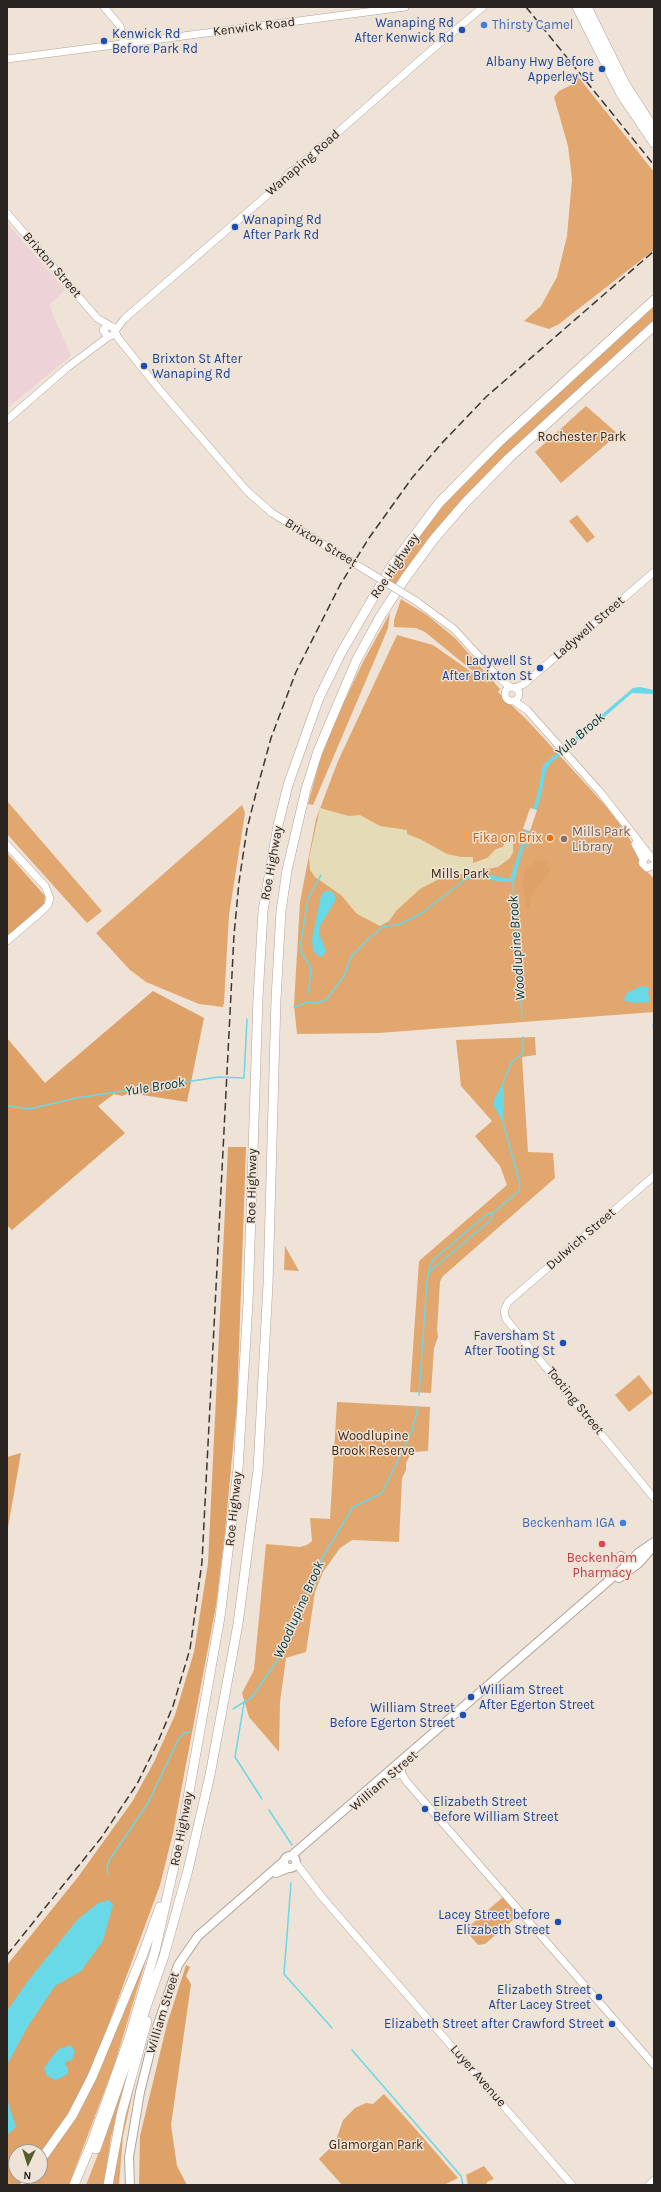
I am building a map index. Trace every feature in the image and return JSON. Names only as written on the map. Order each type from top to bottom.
[{"type":"highway","points":[[577,7],[621,94],[654,143]]},
{"type":"highway","points":[[587,7],[622,77],[654,129]]},
{"type":"highway","name":"Roe Highway","points":[[74,2185],[92,2142],[129,2038],[154,1951],[176,1860],[213,1663],[231,1540],[238,1469],[250,1272],[257,1022],[264,911],[269,868],[288,785],[317,705],[341,652],[391,567],[439,503],[499,442],[654,300]]},
{"type":"highway","name":"Roe Highway","points":[[80,2185],[114,2103],[164,1956],[188,1870],[210,1775],[238,1624],[258,1470],[268,1284],[276,999],[282,912],[290,856],[306,790],[318,750],[357,659],[380,617],[434,539],[465,503],[509,458],[654,326]]},
{"type":"highway","points":[[48,2150],[72,2116],[92,2077],[143,1954],[176,1860]]},
{"type":"highway","points":[[108,2185],[122,2115],[164,1956]]},
{"type":"main road","points":[[104,7],[120,26],[123,42]]},
{"type":"main road","name":"Kenwick Road","points":[[7,59],[377,7]]},
{"type":"main road","name":"Kenwick Road","points":[[7,55],[405,7]]},
{"type":"main road","name":"Wanaping Road","points":[[7,420],[280,184],[290,172],[297,168],[480,8]]},
{"type":"main road","name":"Brixton Street","points":[[7,213],[253,497],[272,513],[416,601],[454,628],[499,678],[514,691],[526,710]]},
{"type":"main road","name":"Ladywell Street","points":[[514,691],[654,572]]},
{"type":"main road","points":[[514,691],[514,701]]},
{"type":"main road","name":"Brixton Street","points":[[514,691],[507,699],[514,701],[526,710],[618,813],[649,858],[644,866],[651,867],[654,874]]},
{"type":"main road","points":[[7,845],[45,886],[50,898],[48,905],[7,941]]},
{"type":"main road","name":"Dulwich Street","points":[[508,1302],[654,1176]]},
{"type":"main road","name":"Tooting Street","points":[[508,1302],[504,1310],[506,1319],[654,1498]]},
{"type":"main road","name":"William Street","points":[[135,2185],[133,2157],[145,2092],[159,2036],[182,1967],[192,1950],[213,1926],[271,1877],[291,1863],[381,1783],[583,1610],[614,1580],[638,1553],[654,1542]]},
{"type":"main road","name":"William Street","points":[[627,1565],[633,1565],[654,1547]]},
{"type":"main road","name":"William Street","points":[[130,2185],[129,2157],[140,2092],[154,2036],[178,1965],[191,1943],[203,1931],[291,1863],[372,1785],[398,1770],[447,1717],[553,1625],[627,1565],[646,1554]]},
{"type":"main road","name":"William Street","points":[[553,1625],[563,1624],[583,1610]]},
{"type":"main road","name":"William Street","points":[[447,1717],[476,1701]]},
{"type":"main road","points":[[398,1770],[654,2065]]},
{"type":"main road","points":[[357,1799],[381,1783]]},
{"type":"main road","name":"Luyer Avenue","points":[[291,1863],[305,1877],[572,2185]]},
{"type":"main road","points":[[649,2185],[654,2180]]},
{"type":"shaded area","points":[[7,223],[65,290],[49,305],[71,356],[7,408]]},
{"type":"shaded area","points":[[7,853],[45,896],[44,906],[7,937]]},
{"type":"shaded area","points":[[536,860],[546,862],[550,871],[539,885],[539,888],[534,889],[535,894],[530,896],[530,906],[528,909],[523,884],[524,874],[526,865],[530,867]]},
{"type":"shaded area","points":[[153,991],[204,1018],[187,1102],[130,1093],[122,1096],[114,1094],[98,1106],[125,1133],[12,1230],[7,1225],[7,1038],[45,1083]]},
{"type":"shaded area","points":[[228,1147],[246,1147],[237,1404],[225,1532],[216,1606],[173,1833],[160,1885],[97,2056],[74,2105],[47,2144],[8,2144],[8,2184],[20,2184],[7,2185],[7,1965],[78,1877],[132,1802],[154,1762],[175,1715],[194,1652],[208,1563]]},
{"type":"shaded area","points":[[21,1453],[7,1533],[7,1457]]},
{"type":"shaded area","points":[[186,1965],[190,1967],[186,1976],[191,1984],[171,2125],[177,2166],[187,2185],[139,2185],[140,2136],[167,2024]]},
{"type":"green space","points":[[576,74],[654,172],[654,250],[559,324],[549,329],[524,321],[541,306],[557,277],[567,236],[572,179],[568,146],[554,97],[559,91],[573,84],[570,75]]},
{"type":"green space","points":[[654,306],[654,321],[471,490],[433,535],[397,586],[386,579],[437,512],[482,464]]},
{"type":"green space","name":"Rochester Park","points":[[586,406],[618,434],[561,483],[535,452]]},
{"type":"green space","points":[[577,515],[595,537],[587,543],[569,521]]},
{"type":"green space","name":"Mills Park","points":[[401,599],[427,615],[455,638],[500,689],[498,692],[528,721],[605,805],[625,831],[637,852],[640,864],[654,879],[654,1012],[379,1033],[297,1034],[294,1005],[300,902],[316,819],[338,761],[397,635],[433,645],[490,685],[425,632],[416,628],[394,627],[394,620]]},
{"type":"green space","points":[[390,613],[388,628],[313,805],[308,804],[320,760],[334,723],[363,662]]},
{"type":"green space","points":[[7,801],[102,911],[87,923],[7,834]]},
{"type":"green space","points":[[242,805],[245,813],[229,915],[224,1003],[223,1007],[199,1004],[146,982],[130,970],[96,933]]},
{"type":"green space","name":"Woodlupine Brook Reserve","points":[[535,1037],[536,1055],[522,1057],[528,1152],[553,1153],[555,1178],[442,1277],[440,1282],[437,1330],[438,1337],[434,1348],[431,1393],[410,1392],[419,1261],[507,1185],[500,1166],[475,1136],[492,1121],[461,1086],[456,1040]]},
{"type":"green space","points":[[285,1246],[299,1271],[284,1270]]},
{"type":"green space","points":[[639,1375],[653,1393],[629,1412],[615,1395]]},
{"type":"green space","name":"Woodlupine Brook Reserve","points":[[337,1402],[430,1407],[428,1451],[414,1452],[406,1463],[406,1470],[402,1478],[399,1542],[352,1540],[340,1548],[323,1572],[315,1592],[306,1652],[286,1658],[280,1702],[279,1752],[249,1717],[242,1693],[254,1670],[266,1544],[300,1547],[307,1545],[312,1541],[310,1518],[330,1519]]},
{"type":"green space","points":[[503,1897],[514,1910],[513,1920],[485,1944],[478,1945],[465,1930]]},
{"type":"green space","points":[[161,1910],[115,2063],[69,2185],[27,2185],[48,2184],[48,2154],[77,2112]]},
{"type":"green space","points":[[143,2028],[111,2137],[104,2185],[86,2185],[102,2144]]},
{"type":"green space","points":[[142,2052],[123,2136],[119,2185],[113,2185],[119,2138]]},
{"type":"green space","name":"Glamorgan Park","points":[[384,2094],[458,2178],[444,2185],[342,2185],[319,2159],[335,2143],[343,2120],[355,2108],[366,2103],[373,2104]]},
{"type":"green space","points":[[484,2166],[494,2179],[487,2182],[486,2185],[468,2185],[466,2175]]},
{"type":"sand","points":[[320,808],[349,816],[360,815],[380,826],[407,830],[407,834],[422,840],[447,854],[461,857],[473,857],[473,863],[487,858],[496,849],[503,847],[506,839],[512,839],[513,852],[510,858],[498,867],[441,878],[420,889],[396,911],[389,921],[380,926],[357,914],[341,895],[315,877],[310,870],[309,858]]},
{"type":"water","points":[[640,687],[654,690],[654,694],[632,693],[551,763],[546,771],[540,800],[525,842],[514,882],[499,882],[480,877],[461,881],[467,876],[481,873],[510,879],[537,796],[543,765],[633,688]]},
{"type":"water","points":[[326,891],[332,891],[336,899],[320,926],[319,934],[326,950],[324,955],[320,957],[313,951],[312,939],[320,899],[322,894]]},
{"type":"water","points":[[642,986],[649,988],[649,1002],[634,1003],[625,1001],[624,998],[628,992]]},
{"type":"water","points":[[503,1083],[503,1122],[494,1106],[494,1100]]},
{"type":"water","points":[[109,1900],[113,1905],[103,1941],[81,1971],[55,1986],[28,2026],[7,2065],[7,2011],[27,1982],[77,1920],[98,1903]]},
{"type":"water","points":[[70,2045],[75,2051],[72,2060],[65,2062],[65,2066],[68,2067],[68,2074],[56,2080],[47,2076],[44,2068],[51,2058],[59,2049]]},
{"type":"water","points":[[7,2099],[16,2127],[7,2135]]},
{"type":"pier","points":[[530,808],[537,810],[530,831],[523,829]]},
{"type":"waterway","name":"Yule Brook","points":[[524,842],[528,847]]},
{"type":"waterway","points":[[308,993],[311,973],[310,966],[301,952],[301,942],[308,899],[321,875]]},
{"type":"waterway","name":"Yule Brook","points":[[294,1007],[308,1002],[316,1003],[326,1000],[344,976],[351,957],[369,938],[383,927],[400,924],[422,913],[463,881]]},
{"type":"waterway","name":"Woodlupine Brook","points":[[513,883],[522,1017]]},
{"type":"waterway","name":"Yule Brook","points":[[7,1106],[30,1109],[76,1098],[219,1077],[244,1078],[247,1019]]},
{"type":"waterway","points":[[653,1025],[654,1031]]},
{"type":"waterway","name":"Woodlupine Brook","points":[[502,1085],[511,1063],[523,1053],[523,1037]]},
{"type":"waterway","name":"Woodlupine Brook","points":[[429,1272],[491,1220],[493,1213],[519,1191],[520,1184],[503,1122]]},
{"type":"waterway","name":"Woodlupine Brook","points":[[419,1395],[427,1281],[430,1267],[433,1260],[487,1214],[493,1213]]},
{"type":"waterway","name":"Woodlupine Brook","points":[[233,1709],[252,1697],[278,1659],[305,1602],[313,1573],[353,1507],[382,1493],[412,1431],[418,1407]]},
{"type":"waterway","points":[[244,1703],[235,1757],[262,1799]]},
{"type":"waterway","name":"Woodlupine Brook","points":[[108,1874],[107,1866],[110,1859],[148,1803],[179,1738],[184,1733],[190,1732]]},
{"type":"waterway","points":[[269,1810],[292,1845]]},
{"type":"waterway","points":[[291,1883],[284,1974],[332,2028]]},
{"type":"waterway","points":[[352,2050],[461,2176],[463,2185]]},
{"type":"railway","points":[[526,7],[654,165]]},
{"type":"railway","points":[[7,1955],[101,1838],[137,1784],[157,1744],[173,1706],[190,1649],[202,1562],[234,935],[239,882],[247,829],[256,793],[271,738],[296,672],[340,585],[369,538],[412,478],[441,444],[486,397],[654,251]]},
{"type":"place","name":"Thirsty Camel","points":[[484,25]]},
{"type":"place","name":"Wanaping Rd After Kenwick Rd","points":[[462,30]]},
{"type":"place","name":"Kenwick Rd Before Park Rd","points":[[104,41]]},
{"type":"place","name":"Albany Hwy Before Apperley St","points":[[602,69]]},
{"type":"place","name":"Wanaping Rd After Park Rd","points":[[235,227]]},
{"type":"place","name":"Brixton St After Wanaping Rd","points":[[144,366]]},
{"type":"place","name":"Ladywell St After Brixton St","points":[[540,668]]},
{"type":"place","name":"Fika on Brix","points":[[550,838]]},
{"type":"place","name":"Mills Park Library","points":[[564,839]]},
{"type":"place","name":"Faversham St After Tooting St","points":[[563,1343]]},
{"type":"place","name":"Beckenham IGA","points":[[623,1523]]},
{"type":"place","name":"Beckenham Pharmacy","points":[[602,1544]]},
{"type":"place","name":"William Street After Egerton Street","points":[[471,1697]]},
{"type":"place","name":"William Street Before Egerton Street","points":[[463,1715]]},
{"type":"place","name":"Elizabeth Street Before William Street","points":[[425,1809]]},
{"type":"place","name":"Lacey Street before Elizabeth Street","points":[[558,1922]]},
{"type":"place","name":"Elizabeth Street After Lacey Street","points":[[599,1997]]},
{"type":"place","name":"Elizabeth Street after Crawford Street","points":[[612,2024]]}]
